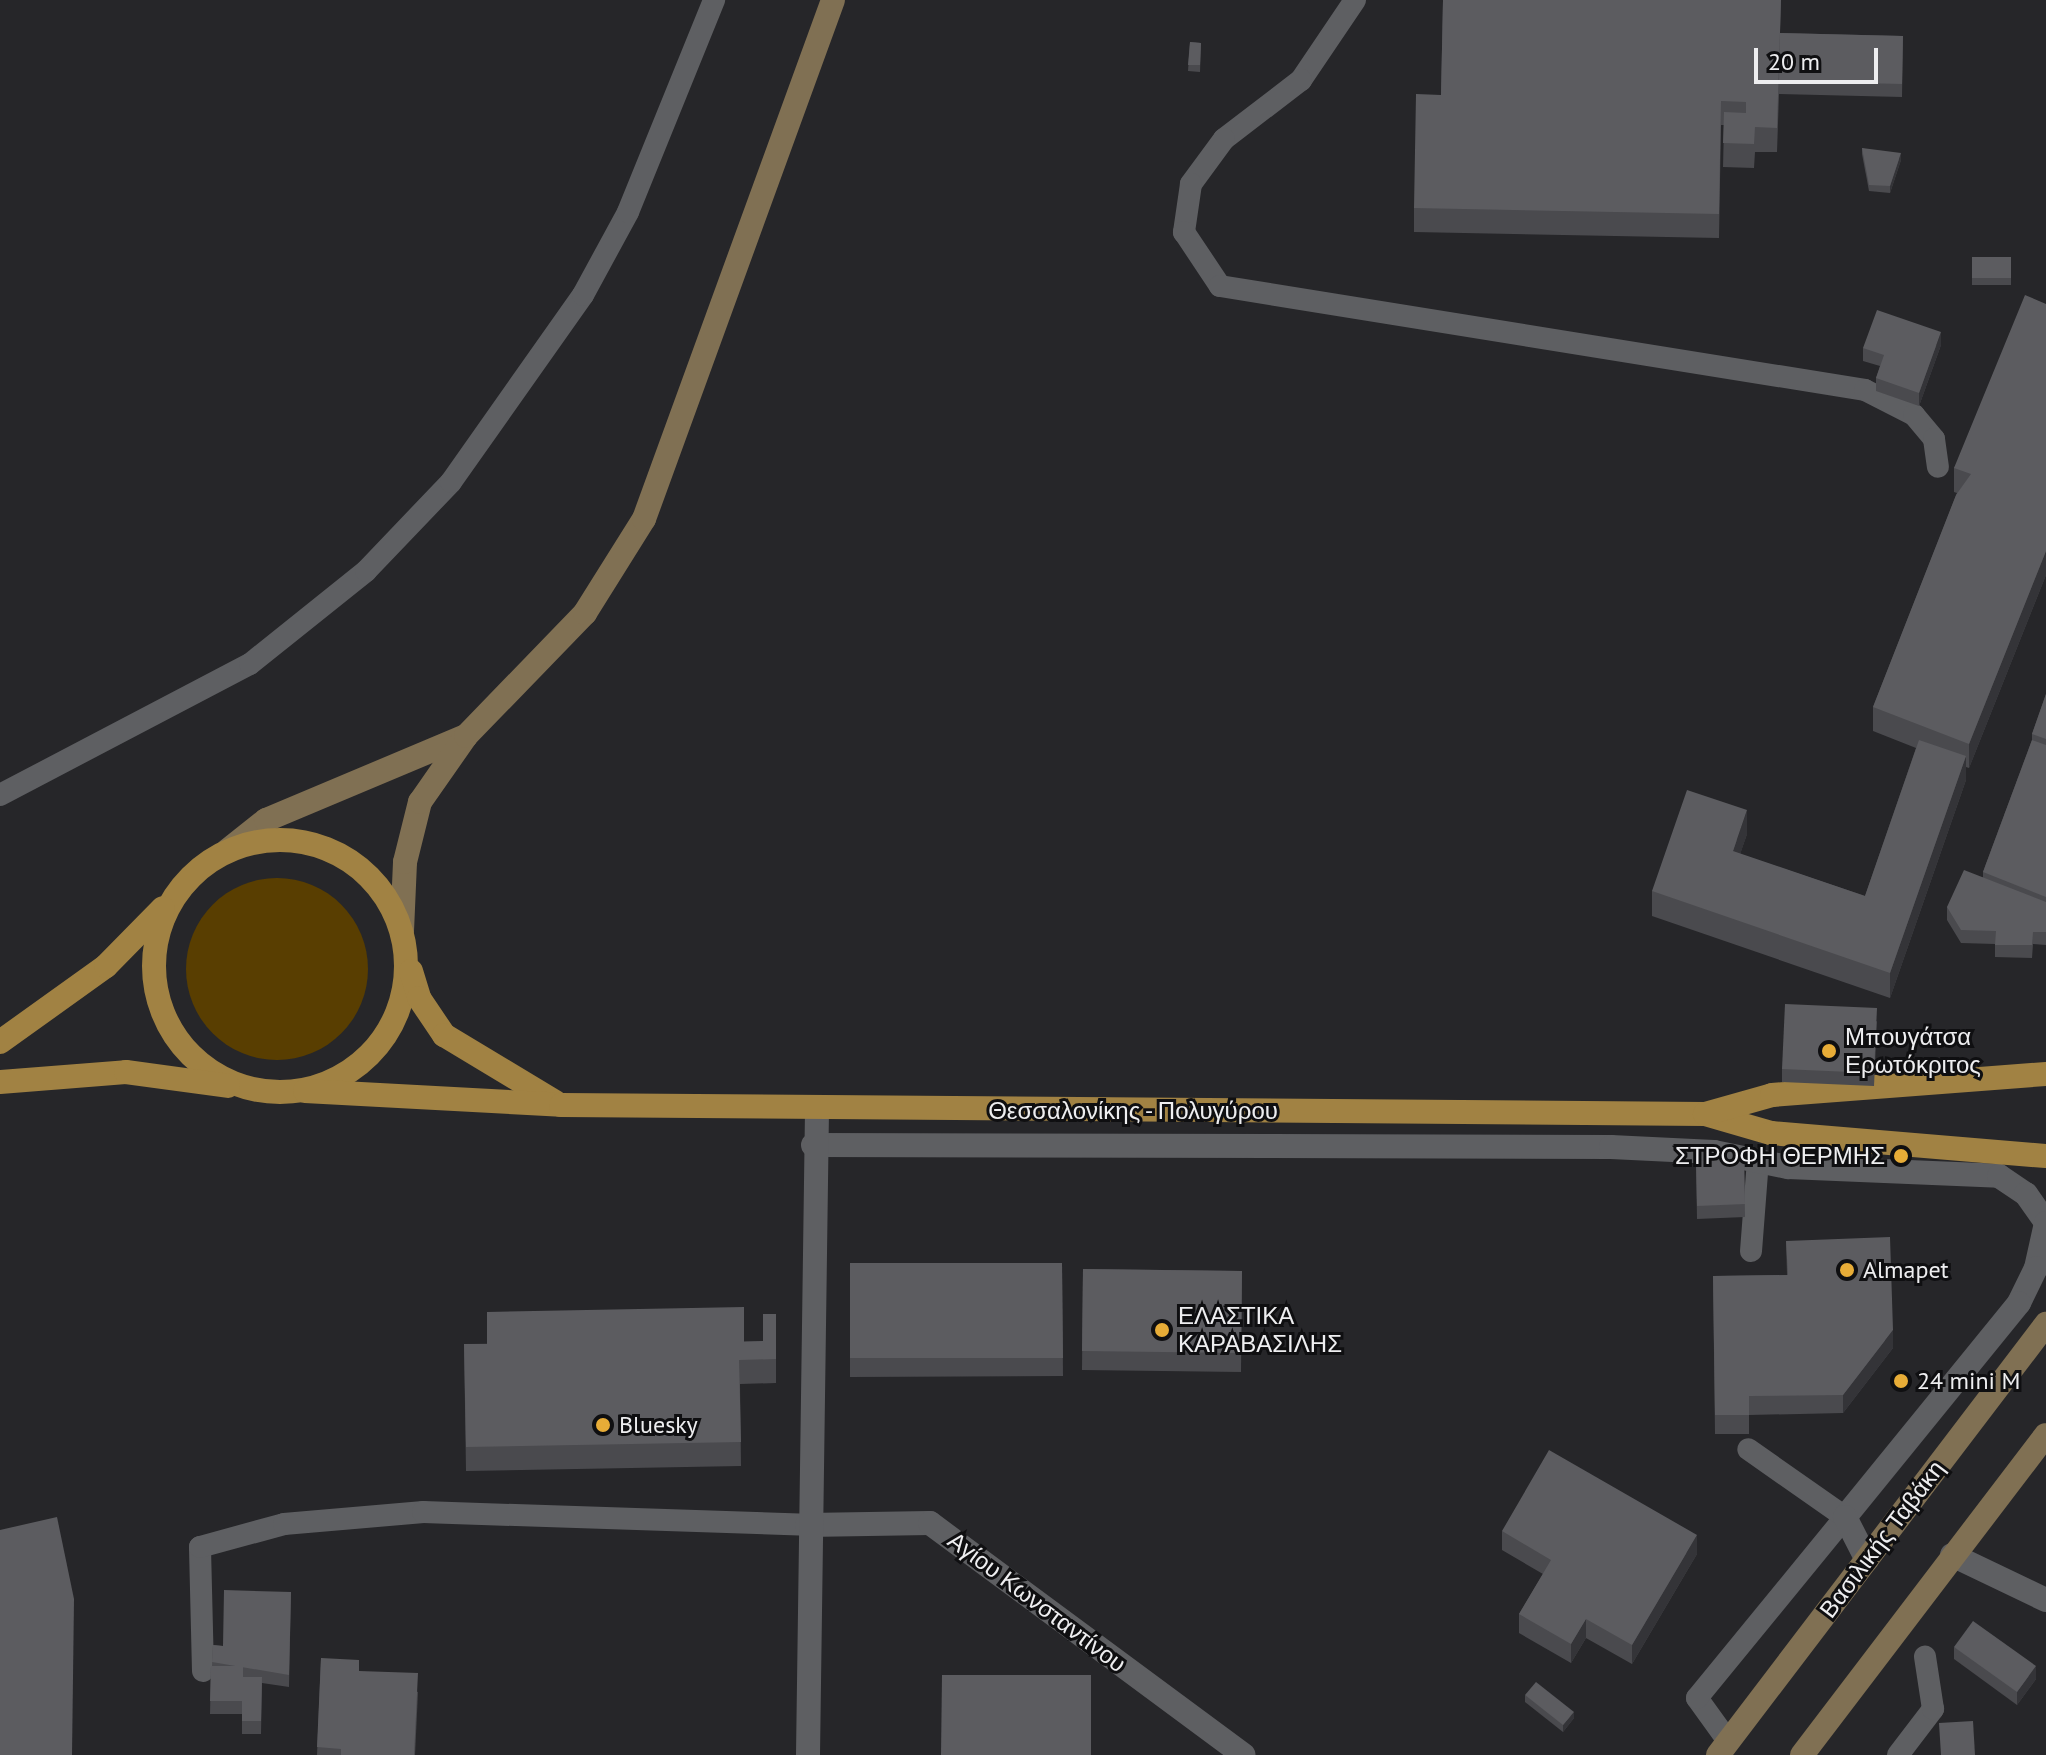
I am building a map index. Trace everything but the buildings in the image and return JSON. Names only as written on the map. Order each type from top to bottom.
[{"type":"main road","points":[[0,1042],[106,966],[173,898],[227,851],[262,841],[334,851],[388,899],[402,931],[407,956],[405,993],[377,1047],[340,1078],[305,1091],[246,1088],[126,1072],[0,1082]]},
{"type":"main road","points":[[173,898],[153,962],[160,1006],[188,1054],[246,1088]]},
{"type":"main road","name":"Θεσσαλονίκης - Πολυγύρου","points":[[407,956],[419,998],[444,1035],[561,1105]]},
{"type":"main road","name":"Θεσσαλονίκης - Πολυγύρου","points":[[1705,1114],[1772,1095],[2046,1074]]},
{"type":"main road","name":"Θεσσαλονίκης - Πολυγύρου","points":[[305,1091],[561,1105],[1705,1114],[1771,1133],[2046,1156]]},
{"type":"street","points":[[402,931],[405,862],[420,802],[466,736],[585,613],[638,531],[833,0]]},
{"type":"street","points":[[227,851],[266,820],[466,736]]},
{"type":"street","points":[[808,1755],[807,1525],[813,1145],[817,1109]]},
{"type":"street","points":[[813,1145],[1333,1142],[1611,1147],[1758,1161],[1999,1176],[2026,1194],[2046,1223],[2019,1303],[1845,1517],[1867,1560]]},
{"type":"street","name":"Βασιλικής Ταβάκη","points":[[1723,1748],[2046,1324]]},
{"type":"street","points":[[1802,1755],[2046,1435]]},
{"type":"street","name":"Αγίου Κωνσταντίνου","points":[[807,1525],[930,1523],[1243,1755]]},
{"type":"street","points":[[1952,1555],[2046,1600]]},
{"type":"lane","points":[[0,795],[250,664],[366,571],[451,482],[541,361],[606,254],[714,0]]},
{"type":"lane","points":[[1355,0],[1301,80],[1224,139],[1191,184],[1184,232],[1220,286],[1865,390],[1914,415],[1934,439],[1938,467]]},
{"type":"lane","points":[[1751,1251],[1758,1161]]},
{"type":"lane","points":[[1723,1748],[1697,1698],[1845,1517],[1748,1449]]},
{"type":"lane","points":[[203,1671],[200,1547],[284,1524],[423,1512],[807,1525]]},
{"type":"lane","points":[[1898,1755],[1933,1709],[1925,1657]]},
{"type":"shaded area","points":[[277,878],[312,885],[341,905],[361,934],[368,969],[361,1004],[341,1033],[312,1053],[277,1060],[242,1053],[213,1033],[193,1004],[186,969],[193,934],[213,905],[242,885]]},
{"type":"place","name":"Μπουγάτσα Ερωτόκριτος","points":[[1829,1051]]},
{"type":"place","name":"ΣΤΡΟΦΗ ΘΕΡΜΗΣ","points":[[1901,1156]]},
{"type":"place","name":"Almapet","points":[[1847,1270]]},
{"type":"place","name":"ΕΛΑΣΤΙΚΑ ΚΑΡΑΒΑΣΙΛΗΣ","points":[[1162,1330]]},
{"type":"place","name":"24 mini M","points":[[1901,1381]]},
{"type":"place","name":"Bluesky","points":[[603,1425]]}]
